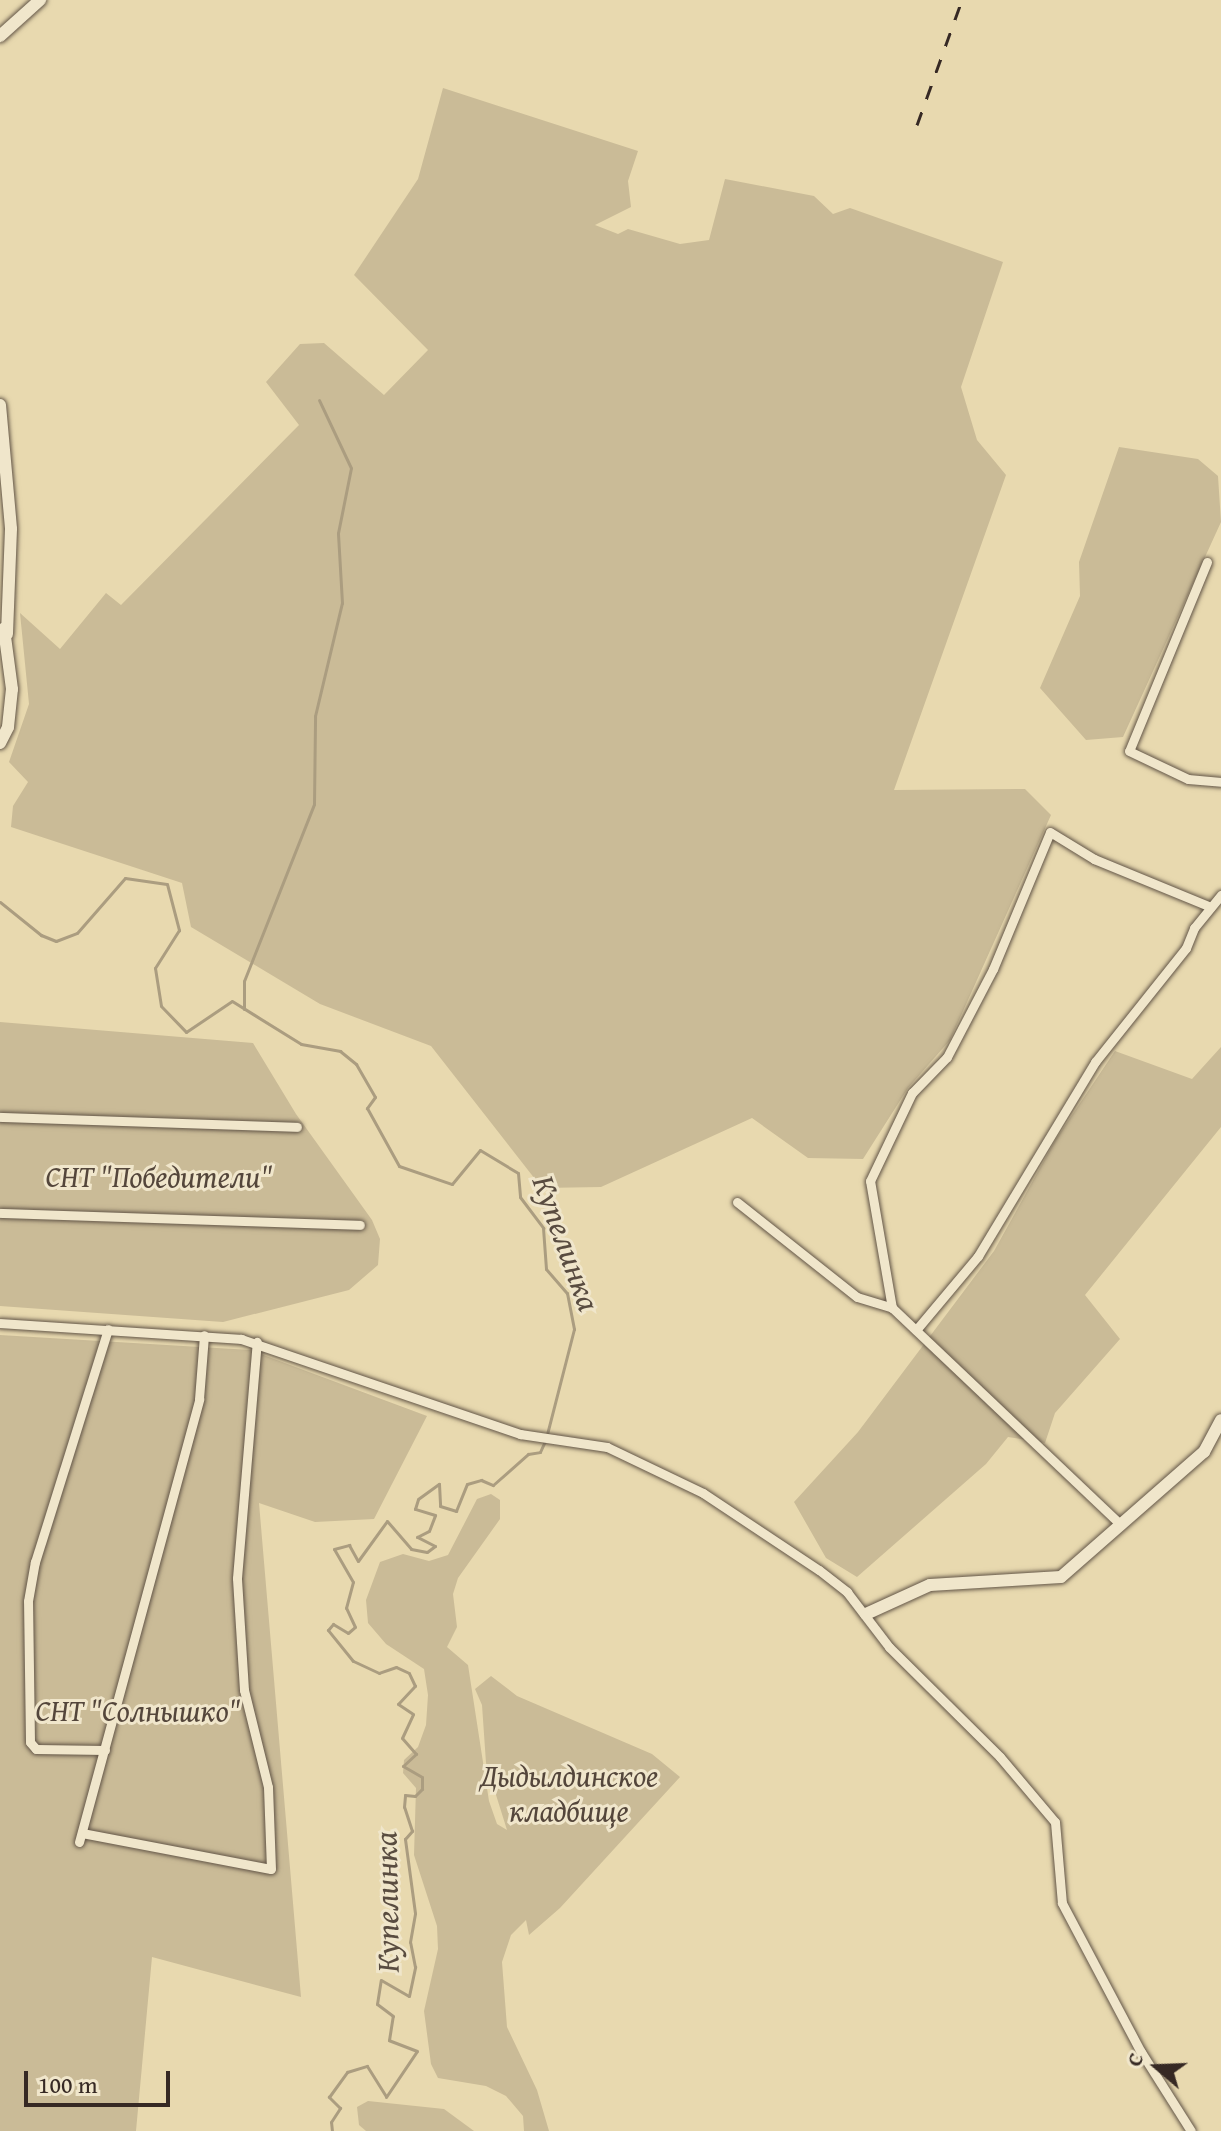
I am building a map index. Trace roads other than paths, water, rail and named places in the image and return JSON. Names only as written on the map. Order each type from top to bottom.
[{"type":"street","points":[[0,36],[40,0]]},
{"type":"street","points":[[0,405],[11,529],[3,629],[12,689],[8,727],[0,743]]},
{"type":"street","points":[[1207,562],[1129,751],[1188,779],[1221,782]]},
{"type":"street","points":[[892,1308],[870,1181],[912,1093],[947,1057],[993,969],[1050,832],[1094,859],[1211,907]]},
{"type":"street","points":[[916,1330],[978,1256],[1095,1062],[1186,948],[1221,895]]},
{"type":"street","points":[[0,1117],[297,1127]]},
{"type":"street","points":[[737,1202],[857,1297],[892,1308],[1121,1525]]},
{"type":"street","points":[[0,1213],[360,1225]]},
{"type":"street","points":[[0,1323],[204,1335],[257,1342],[535,1437],[607,1447],[703,1493],[819,1570],[866,1614],[889,1647],[1000,1757],[1055,1822],[1062,1903],[1141,2052],[1191,2131]]},
{"type":"street","points":[[105,1750],[36,1749],[30,1742],[28,1601],[35,1562],[108,1329]]},
{"type":"street","points":[[204,1335],[199,1399],[80,1838],[271,1869],[268,1787],[244,1690],[237,1578],[257,1342]]},
{"type":"street","points":[[866,1614],[930,1585],[1061,1577],[1204,1452],[1221,1420]]},
{"type":"waterway","points":[[244,1009],[244,981],[314,804],[315,716],[342,603],[338,533],[351,468],[319,400]]},
{"type":"waterway","name":"Купелинка","points":[[0,902],[41,935],[56,941],[77,933],[125,878],[167,884],[179,930],[155,968],[161,1006],[186,1032],[232,1001],[301,1044],[340,1051],[356,1064],[375,1097],[367,1108],[399,1166],[452,1184],[480,1150],[518,1173],[520,1197],[543,1228],[546,1269],[567,1293],[574,1329],[547,1434]]},
{"type":"waterway","name":"Купелинка","points":[[332,2131],[331,2122],[340,2108],[329,2097],[347,2072],[367,2066],[386,2097],[417,2051],[389,2040],[393,2016],[377,2004],[381,1980],[409,1996],[415,1967],[410,1942],[415,1913],[405,1839],[412,1831],[404,1807],[405,1795],[415,1796],[422,1789],[422,1777],[403,1766],[416,1754],[402,1738],[413,1714],[398,1704],[415,1686],[409,1673],[396,1667],[379,1673],[353,1661],[328,1630],[333,1624],[348,1633],[355,1627],[346,1608],[353,1582],[334,1549],[349,1545],[358,1561],[387,1521],[411,1549],[427,1552],[435,1546],[417,1537],[429,1531],[435,1515],[415,1509],[418,1499],[439,1484],[440,1506],[456,1511],[467,1484],[481,1480],[493,1485],[528,1454],[540,1452],[545,1441]]},
{"type":"railway","points":[[917,125],[962,0]]},
{"type":"park label","name":"СНТ \"Победители\"","points":[[159,1176]]},
{"type":"park label","name":"СНТ \"Солнышко\"","points":[[138,1710]]},
{"type":"park label","name":"Дыдылдинское кладбище","points":[[569,1792]]}]
